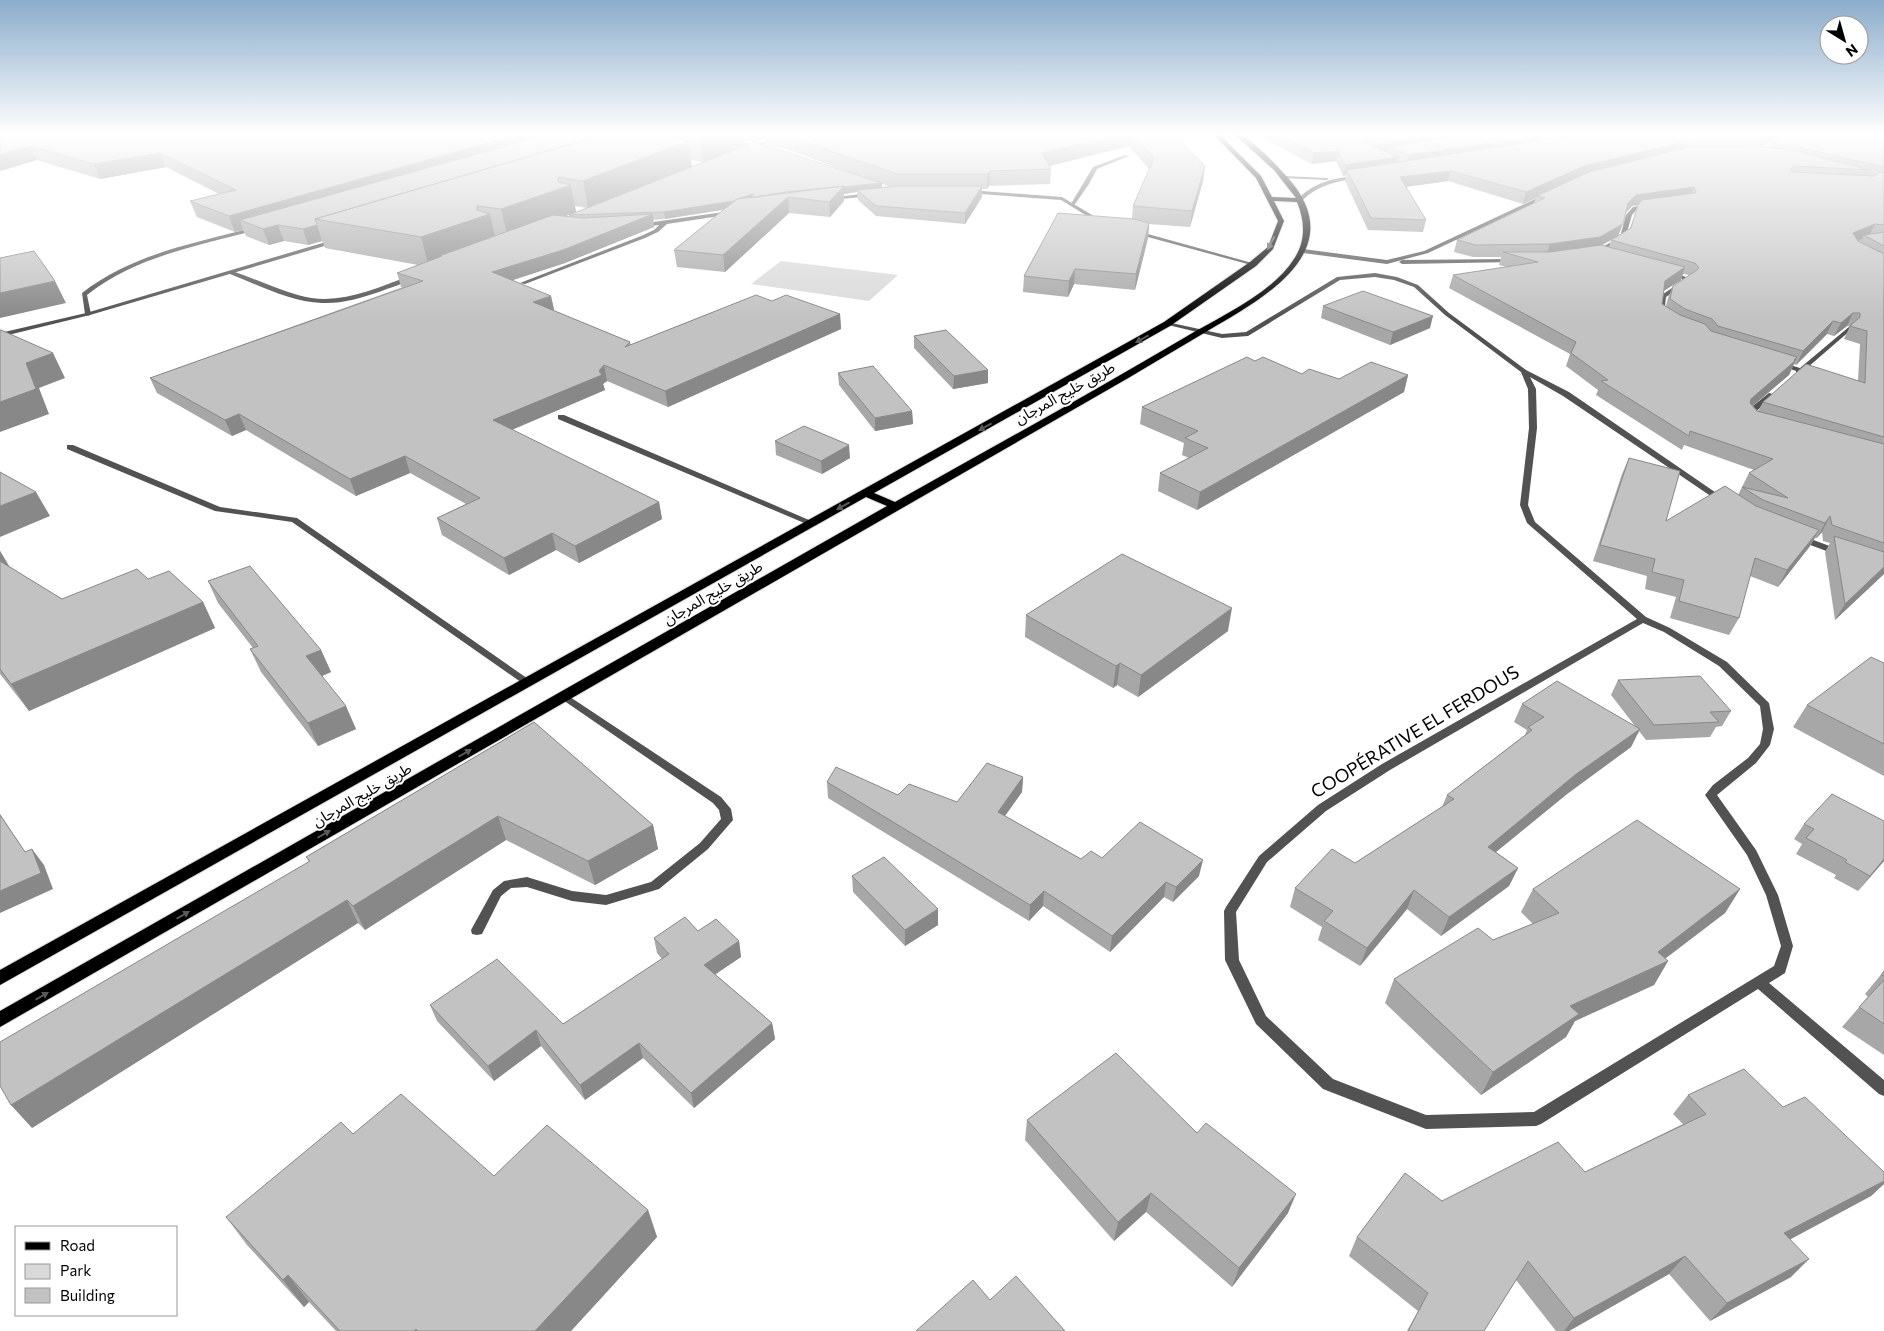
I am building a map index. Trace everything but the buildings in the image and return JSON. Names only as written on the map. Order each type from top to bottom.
[{"type":"main road","name":"طريق خليج المرجان","points":[[0,978],[1167,324],[1253,264],[1271,248],[1281,221],[1269,195]]},
{"type":"main road","name":"طريق خليج المرجان","points":[[0,1020],[1254,301],[1281,278],[1303,251],[1308,231],[1304,208],[1297,195]]},
{"type":"main road","points":[[1271,199],[1300,200]]},
{"type":"main road","points":[[865,493],[895,506]]},
{"type":"street","points":[[824,199],[867,195]]},
{"type":"street","points":[[1026,195],[1046,196],[1073,203],[1088,216],[1109,224]]},
{"type":"street","points":[[1073,203],[1079,195]]},
{"type":"street","points":[[1300,200],[1305,195]]},
{"type":"street","points":[[1387,262],[1426,252],[1549,195]]},
{"type":"street","points":[[1597,253],[1623,238],[1629,216],[1635,208],[1653,206]]},
{"type":"street","points":[[635,225],[665,224],[739,211]]},
{"type":"street","points":[[523,284],[643,238],[665,224]]},
{"type":"street","points":[[88,314],[84,294],[100,280],[112,273],[160,256],[264,226]]},
{"type":"street","points":[[1131,231],[1253,264]]},
{"type":"street","points":[[0,336],[88,314],[346,238]]},
{"type":"street","points":[[1303,251],[1387,262],[1517,260]]},
{"type":"street","points":[[1589,254],[1607,255]]},
{"type":"street","points":[[1663,270],[1682,275],[1689,280],[1663,296],[1660,314],[1666,320]]},
{"type":"street","points":[[232,273],[308,300],[333,302],[360,296],[415,275]]},
{"type":"street","points":[[1167,324],[1199,333],[1222,336],[1248,334],[1339,278],[1375,275],[1395,278],[1416,286],[1432,298],[1447,314],[1524,371],[1566,394],[1735,508]]},
{"type":"street","points":[[1793,376],[1850,328]]},
{"type":"street","points":[[1773,362],[1800,370]]},
{"type":"street","name":"COOPÉRATIVE EL FERDOUS","points":[[1524,371],[1532,389],[1533,428],[1524,505],[1531,523],[1643,619],[1667,630],[1723,664],[1765,705],[1768,737],[1752,761],[1718,786],[1711,795],[1752,853],[1772,895],[1788,946],[1780,969],[1536,1119],[1426,1122],[1328,1084],[1261,1020],[1232,960],[1230,911],[1263,859],[1322,808],[1386,767],[1643,619]]},
{"type":"street","points":[[1755,422],[1749,416],[1780,388]]},
{"type":"street","points":[[561,417],[812,523]]},
{"type":"street","points":[[70,447],[218,509],[294,520],[529,683]]},
{"type":"street","points":[[1794,536],[1847,556]]},
{"type":"street","points":[[477,930],[497,893],[508,884],[527,882],[572,896],[606,900],[655,886],[704,846],[728,820],[725,809],[717,800],[564,696]]},
{"type":"street","points":[[1759,982],[1884,1089]]},
{"type":"green space","points":[[781,261],[898,275],[869,301],[751,284]]}]
